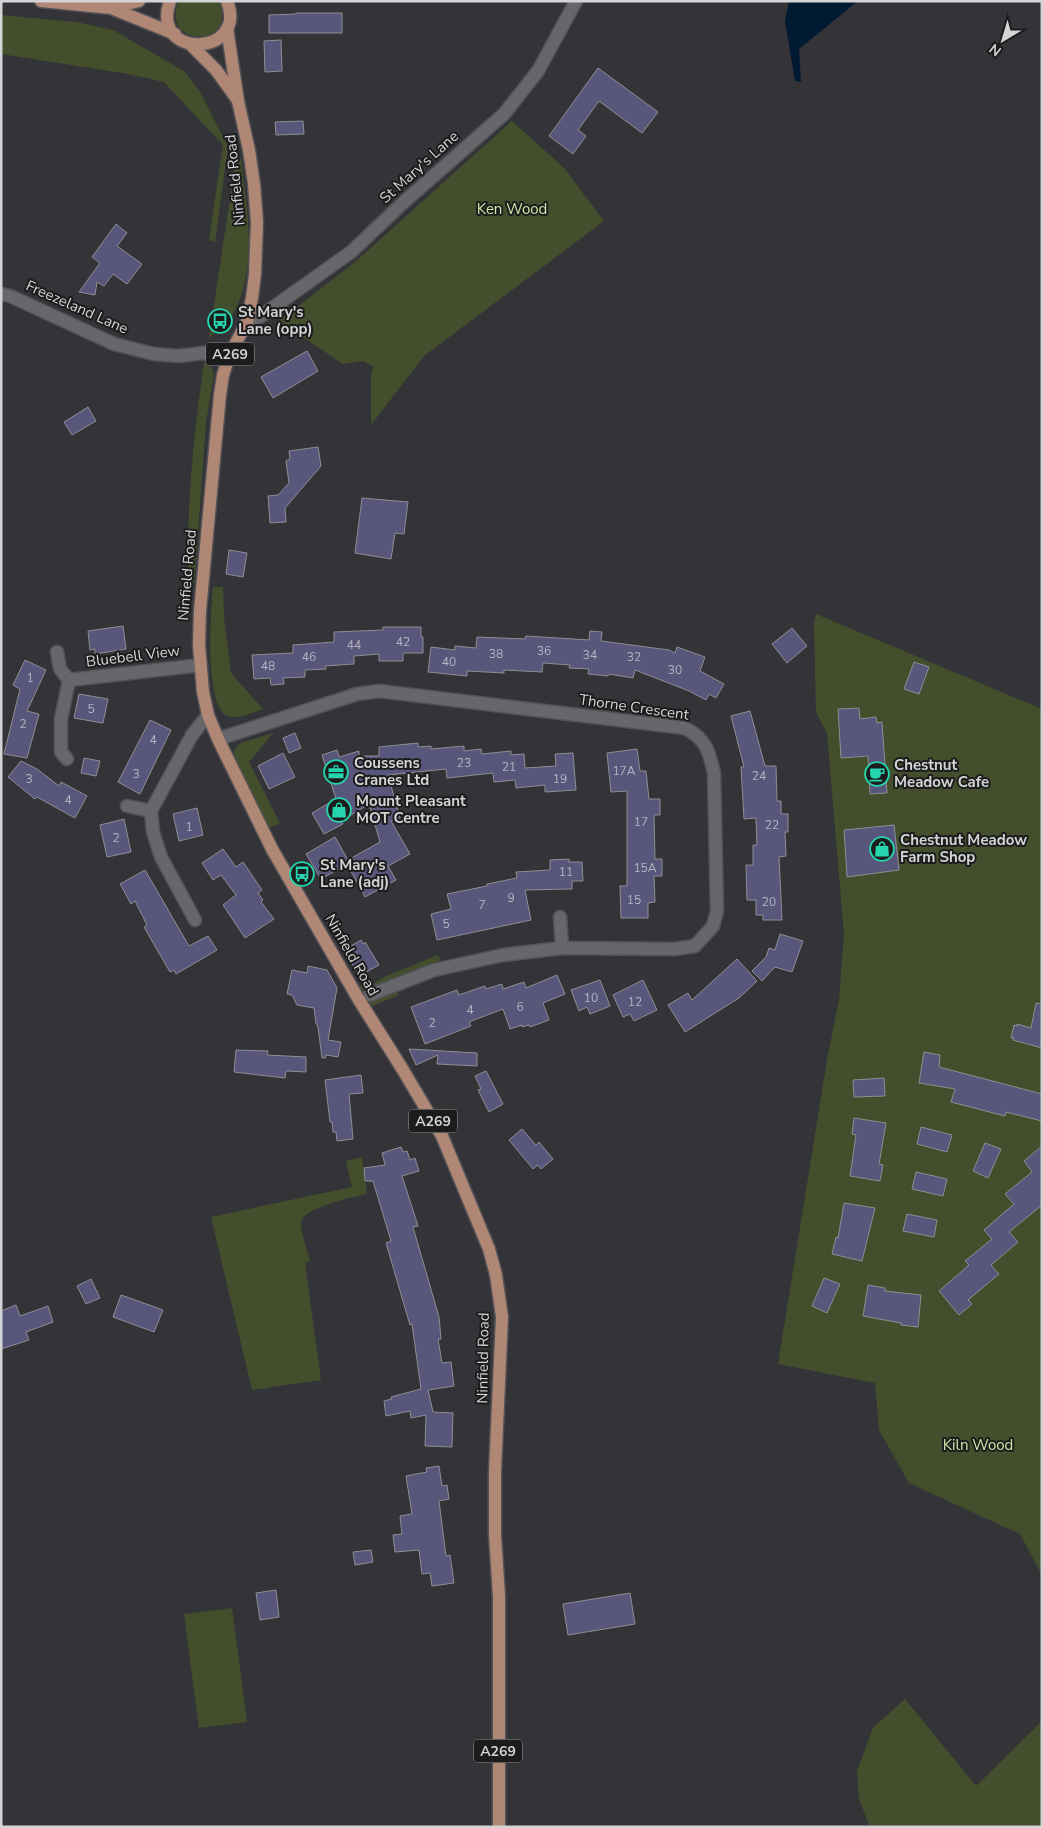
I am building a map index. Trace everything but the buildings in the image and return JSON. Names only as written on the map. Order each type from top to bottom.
[{"type":"main road","points":[[41,1],[111,8],[140,1]]},
{"type":"main road","points":[[170,1],[167,17],[175,34]]},
{"type":"main road","name":"Ninfield Road","points":[[228,2],[230,13],[227,28],[238,101],[249,150],[257,222],[255,274],[247,322],[229,356],[223,374],[220,395],[200,602],[199,645],[203,692],[208,715],[218,739],[272,849],[359,1000],[442,1136],[492,1258],[502,1317],[495,1480],[495,1535],[499,1596],[499,1827]]},
{"type":"main road","name":"Ninfield Road","points":[[111,8],[175,34],[190,44],[216,70],[238,101]]},
{"type":"main road","points":[[190,44],[209,44],[216,40],[227,28]]},
{"type":"street","name":"St Mary's Lane","points":[[247,322],[261,316],[351,252],[404,202],[504,114],[538,71],[576,1]]},
{"type":"street","name":"Freezeland Lane","points":[[1,294],[10,296],[114,344],[154,354],[179,356],[203,353],[229,356]]},
{"type":"street","name":"Bluebell View","points":[[57,652],[60,669],[68,680],[61,719],[60,752],[68,759]]},
{"type":"street","name":"Bluebell View","points":[[68,680],[201,665]]},
{"type":"street","name":"Thorne Crescent","points":[[218,739],[356,694],[379,691],[685,728],[696,734],[704,742],[711,758],[714,773],[718,911],[713,926],[695,946],[675,949],[562,948],[503,955],[434,970],[370,995]]},
{"type":"street","points":[[195,920],[161,856],[153,832],[151,811],[192,735],[208,715]]},
{"type":"street","points":[[127,806],[151,811]]},
{"type":"street","points":[[560,917],[562,948]]},
{"type":"green space","points":[[179,1],[219,1],[222,17],[218,28],[210,34],[199,37],[188,34],[180,28],[176,16]]},
{"type":"green space","points":[[1,15],[76,22],[113,30],[184,71],[200,92],[228,147],[215,242],[209,240],[223,145],[164,82],[123,73],[1,54]]},
{"type":"green space","name":"Ken Wood","points":[[512,121],[564,168],[604,221],[424,356],[371,425],[371,376],[373,366],[363,361],[343,364],[279,321],[355,262]]},
{"type":"green space","points":[[241,158],[249,241],[245,283],[239,302],[229,320],[209,338],[236,159]]},
{"type":"green space","points":[[204,362],[211,367],[214,374],[206,422],[195,575],[189,598],[189,509],[196,421]]},
{"type":"green space","points":[[213,587],[223,587],[224,617],[231,673],[263,709],[244,716],[231,717],[226,715],[219,707],[214,693],[210,656]]},
{"type":"green space","name":"Kiln Wood","points":[[816,614],[1042,709],[1042,1575],[1020,1534],[909,1483],[879,1430],[875,1383],[778,1364],[827,1060],[839,1000],[844,934],[827,733],[816,712],[814,622]]},
{"type":"green space","points":[[273,733],[249,762],[280,823],[270,828],[266,824],[234,760],[234,753],[241,743]]},
{"type":"green space","points":[[303,861],[313,878],[302,881],[295,869]]},
{"type":"green space","points":[[438,955],[440,960],[375,987],[373,984],[384,977]]},
{"type":"green space","points":[[364,985],[373,999],[396,990],[399,995],[372,1006],[358,986]]},
{"type":"green space","points":[[362,1157],[367,1194],[319,1207],[304,1217],[301,1223],[310,1261],[305,1263],[321,1380],[252,1390],[211,1217],[352,1187],[346,1161]]},
{"type":"green space","points":[[232,1608],[247,1722],[199,1728],[184,1614]]},
{"type":"green space","points":[[905,1699],[976,1786],[1042,1721],[1042,1827],[870,1827],[859,1799],[857,1771],[873,1728]]},
{"type":"water","points":[[789,1],[858,1],[799,49],[801,82],[795,81],[785,21]]},
{"type":"place","name":"St Mary's Lane (opp)","points":[[220,321]]},
{"type":"place","name":"Coussens Cranes Ltd","points":[[336,772]]},
{"type":"place","name":"Chestnut Meadow Cafe","points":[[877,774]]},
{"type":"place","name":"Mount Pleasant MOT Centre","points":[[339,810]]},
{"type":"place","name":"Chestnut Meadow Farm Shop","points":[[882,849]]},
{"type":"place","name":"St Mary's Lane (adj)","points":[[302,874]]}]
